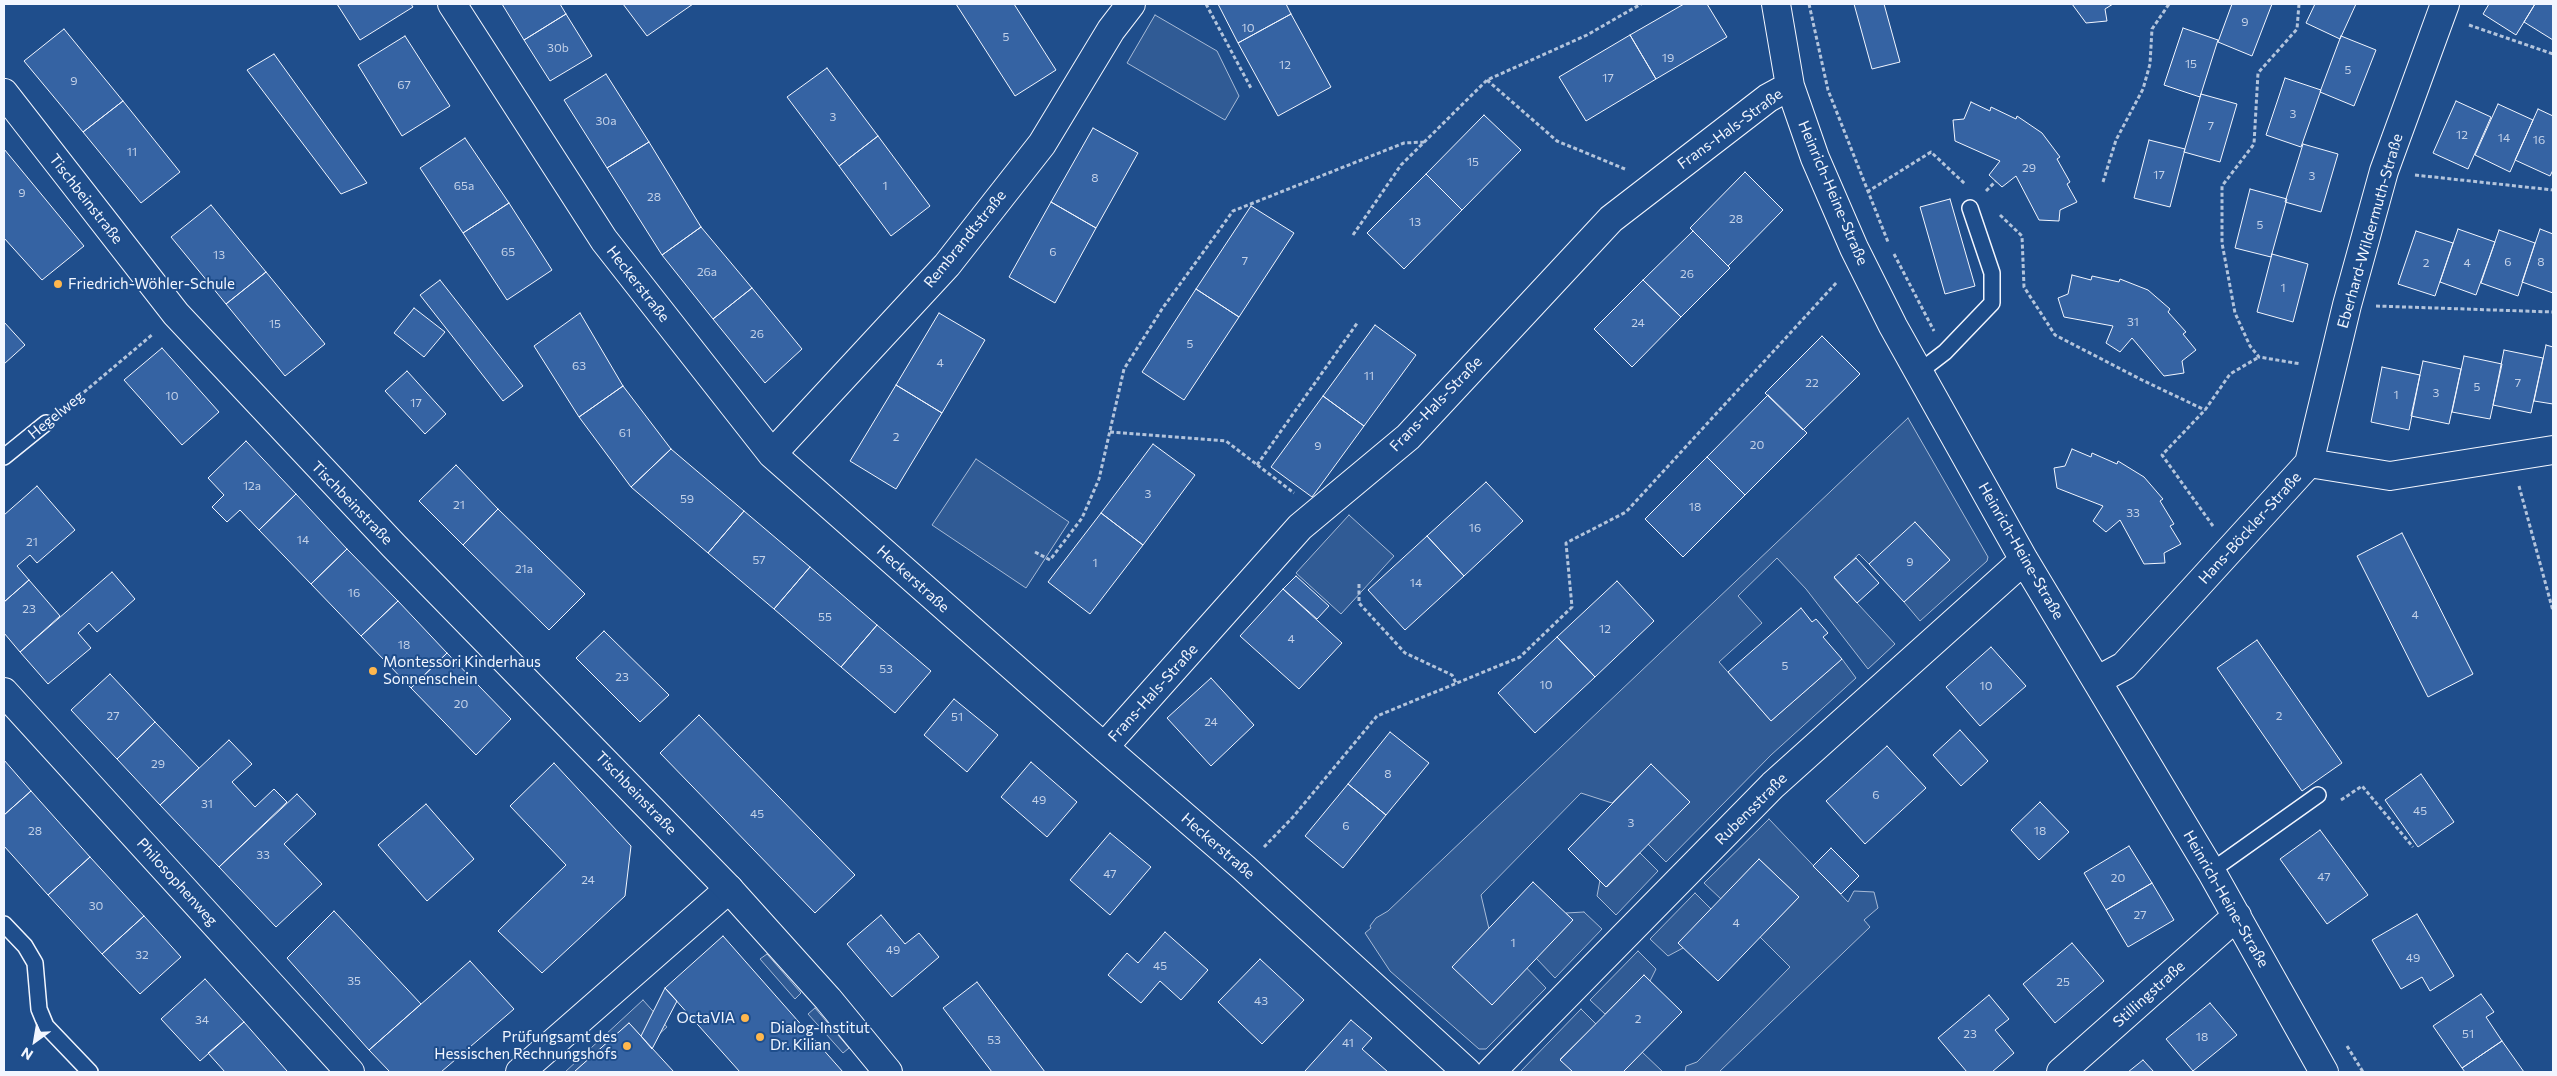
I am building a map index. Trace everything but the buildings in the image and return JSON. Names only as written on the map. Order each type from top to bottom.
[{"type":"street","name":"Heckerstraße","points":[[452,4],[604,240],[772,454],[1104,748],[1244,868],[1466,1072]]},
{"type":"street","name":"Rembrandtstraße","points":[[772,454],[947,265],[1042,144],[1111,30],[1131,4]]},
{"type":"street","name":"Heinrich-Heine-Straße","points":[[1776,4],[1790,86],[1815,158],[1862,265],[1919,372],[2024,560],[2098,680],[2211,871],[2324,1072]]},
{"type":"street","name":"Eberhard-Wildermuth-Straße","points":[[2309,463],[2346,305],[2384,171],[2443,10]]},
{"type":"street","name":"Frans-Hals-Straße","points":[[1104,748],[1300,527],[1408,436],[1611,219],[1768,98],[1790,86]]},
{"type":"street","name":"Tischbeinstraße","points":[[4,93],[176,314],[394,546],[729,889],[828,999],[888,1072]]},
{"type":"street","name":"Hans-Böckler-Straße","points":[[2098,680],[2124,666],[2309,463],[2390,476],[2553,450]]},
{"type":"street","name":"Rubensstraße","points":[[1491,1072],[1773,786],[2024,560]]},
{"type":"street","name":"Philosophenweg","points":[[4,692],[350,1072]]},
{"type":"street","points":[[520,1072],[729,889]]},
{"type":"street","name":"Stillingstraße","points":[[2061,1072],[2237,916]]},
{"type":"lane","points":[[1919,372],[1944,352],[1992,303],[1992,273],[1970,208]]},
{"type":"lane","name":"Hegelweg","points":[[4,458],[46,423]]},
{"type":"lane","points":[[2211,871],[2318,795]]},
{"type":"lane","points":[[4,924],[25,946],[35,963],[39,1009],[46,1026],[90,1072]]},
{"type":"path","points":[[1206,4],[1252,90]]},
{"type":"path","points":[[1353,235],[1401,165],[1487,80],[1587,35],[1641,4]]},
{"type":"path","points":[[2103,182],[2116,140],[2143,89],[2150,64],[2152,29],[2169,4]]},
{"type":"path","points":[[2259,357],[2250,346],[2235,313],[2222,243],[2222,186],[2254,144],[2258,74],[2297,29],[2299,4]]},
{"type":"path","points":[[2443,10],[2553,54]]},
{"type":"path","points":[[1487,80],[1557,141],[1635,173],[1654,186]]},
{"type":"path","points":[[1035,552],[1050,560],[1082,518],[1099,479],[1124,369],[1162,309],[1233,211],[1404,143],[1424,142]]},
{"type":"path","points":[[1867,192],[1931,152],[1966,184]]},
{"type":"path","points":[[2384,171],[2553,190]]},
{"type":"path","points":[[1994,210],[2022,236],[2024,287],[2056,335],[2205,410]]},
{"type":"path","points":[[1244,868],[1293,817],[1377,716],[1520,656],[1572,607],[1566,543],[1626,512],[1841,277],[1862,265]]},
{"type":"path","points":[[2346,305],[2553,312]]},
{"type":"path","name":"Hegelweg","points":[[46,423],[176,314]]},
{"type":"path","points":[[1257,465],[1358,322]]},
{"type":"path","points":[[2230,550],[2162,455],[2205,410],[2230,374],[2259,357],[2331,369]]},
{"type":"path","points":[[1110,432],[1226,441],[1318,512]]},
{"type":"path","points":[[2511,457],[2553,611]]},
{"type":"path","points":[[1360,584],[1359,603],[1405,653],[1452,675],[1456,683]]},
{"type":"path","points":[[2296,810],[2321,812],[2362,786],[2413,847]]},
{"type":"shaded area","points":[[1155,15],[1217,51],[1239,96],[1225,120],[1127,63]]},
{"type":"shaded area","points":[[1908,418],[1988,557],[1987,561],[1920,621],[1904,602],[1950,560],[1916,523],[1869,564],[1859,554],[1834,578],[1895,644],[1868,669],[1806,589],[1777,558],[1738,596],[1762,623],[1719,662],[1771,721],[1842,659],[1856,678],[1771,755],[1666,862],[1648,844],[1651,764],[1612,803],[1581,793],[1481,895],[1489,929],[1546,988],[1486,1049],[1479,1049],[1390,971],[1365,933],[1371,928],[1370,926],[1376,918],[1388,911]]},
{"type":"shaded area","points":[[976,459],[1069,522],[1026,588],[932,525]]},
{"type":"shaded area","points":[[1349,515],[1394,556],[1341,614],[1296,573]]},
{"type":"shaded area","points":[[1769,819],[1848,902],[1854,891],[1874,892],[1878,908],[1864,920],[1870,927],[1719,1072],[1685,1072],[1686,1066],[1697,1062],[1790,967],[1760,937],[1799,897],[1759,859],[1721,899],[1704,883]]},
{"type":"shaded area","points":[[1640,853],[1658,871],[1616,915],[1597,896],[1600,880],[1607,887]]},
{"type":"shaded area","points":[[1695,893],[1711,909],[1679,943],[1683,948],[1668,956],[1650,939]]},
{"type":"shaded area","points":[[1584,912],[1602,929],[1555,978],[1536,958],[1573,920],[1566,913]]},
{"type":"shaded area","points":[[1638,951],[1656,969],[1650,981],[1644,975],[1605,1014],[1590,1000]]},
{"type":"shaded area","points":[[767,954],[801,993],[795,999],[760,959]]},
{"type":"shaded area","points":[[643,1000],[667,1027],[648,1044],[629,1023],[574,1072],[565,1072]]},
{"type":"shaded area","points":[[815,1008],[849,1048],[843,1053],[808,1014]]},
{"type":"shaded area","points":[[1581,1009],[1596,1024],[1560,1059],[1573,1072],[1520,1072]]},
{"type":"shaded area","points":[[1642,1052],[1663,1072],[1623,1072]]},
{"type":"place","name":"Friedrich-Wöhler-Schule","points":[[58,284]]},
{"type":"place","name":"Montessori Kinderhaus Sonnenschein","points":[[373,671]]},
{"type":"place","name":"OctaVIA","points":[[745,1018]]},
{"type":"place","name":"Dialog-Institut Dr. Kilian","points":[[760,1037]]},
{"type":"place","name":"Prüfungsamt des Hessischen Rechnungshofs","points":[[627,1046]]}]
